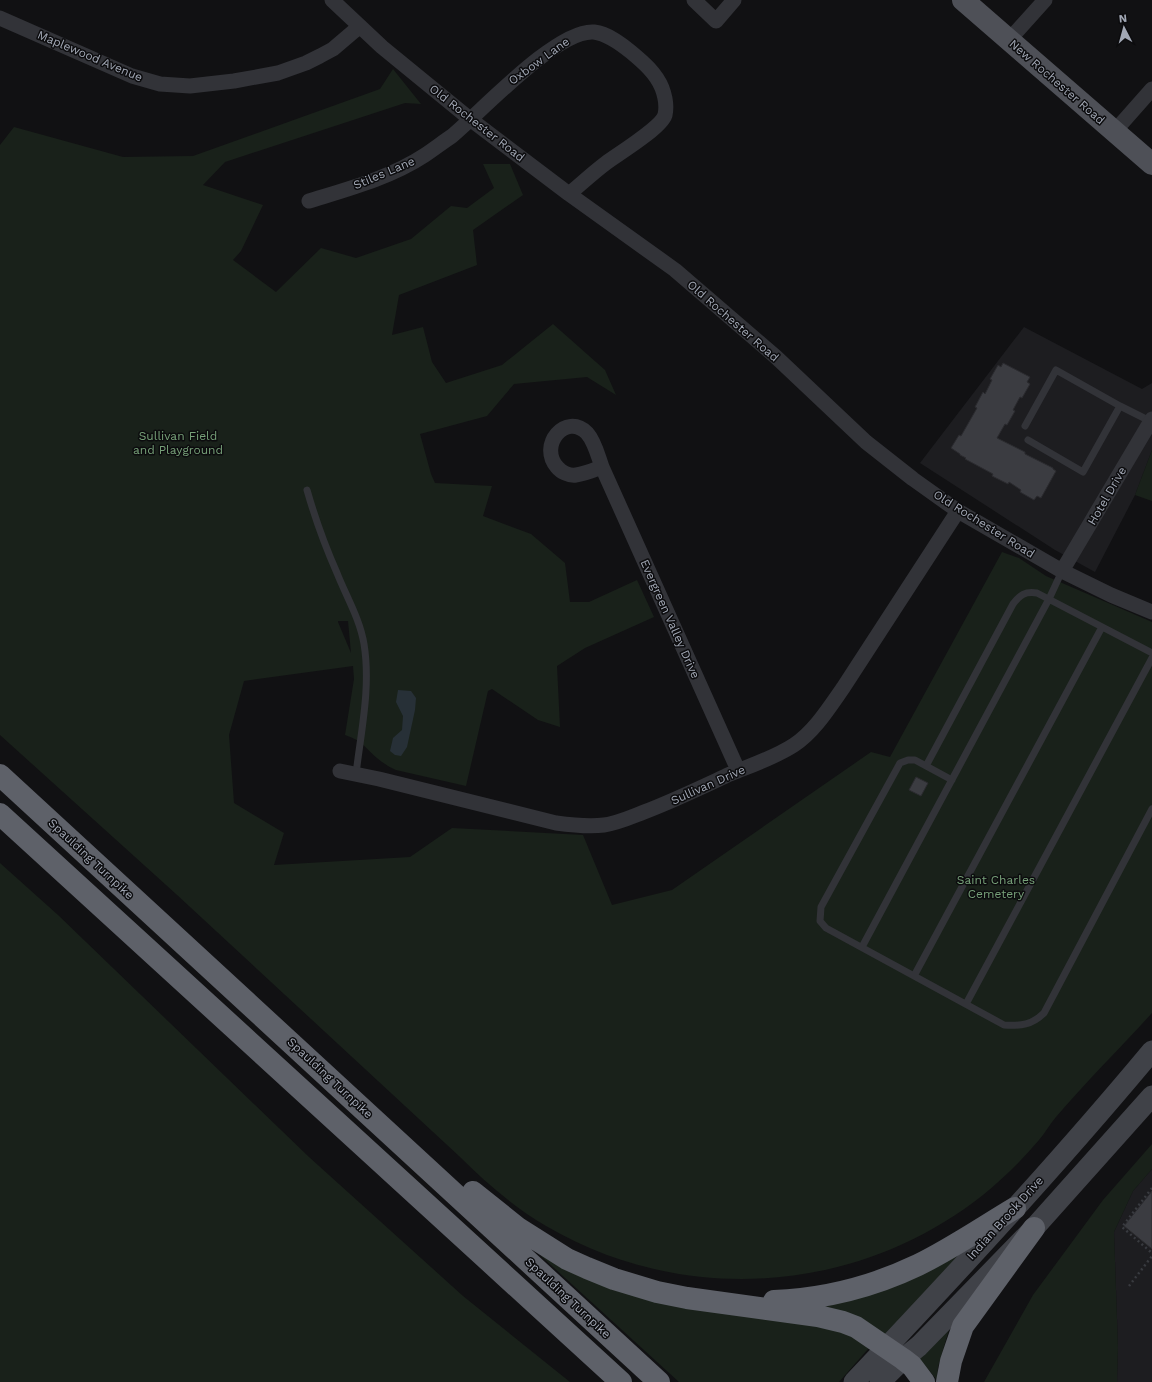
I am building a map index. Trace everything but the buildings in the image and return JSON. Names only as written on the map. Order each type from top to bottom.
[{"type":"highway","name":"Spaulding Turnpike","points":[[0,775],[659,1382]]},
{"type":"highway","points":[[0,814],[621,1382]]},
{"type":"highway","points":[[408,1150],[447,1172],[518,1228],[543,1245],[573,1262],[614,1279],[658,1292],[687,1298],[832,1319],[856,1327],[912,1366],[924,1382]]},
{"type":"highway","points":[[742,1306],[836,1294],[878,1282],[899,1274],[938,1254],[1015,1208]]},
{"type":"highway","points":[[947,1382],[951,1361],[963,1326],[1034,1228]]},
{"type":"main road","name":"New Rochester Road","points":[[963,0],[1152,164]]},
{"type":"main road","name":"Indian Brook Drive","points":[[880,1382],[894,1354],[1015,1208],[1152,1052]]},
{"type":"main road","name":"Indian Brook Drive","points":[[854,1382],[894,1354],[919,1346],[1034,1228],[1152,1096]]},
{"type":"street","name":"Old Rochester Road","points":[[332,0],[416,76],[470,119],[569,194],[675,270],[776,357],[866,442],[895,466],[958,511],[1062,572],[1152,612]]},
{"type":"street","points":[[694,0],[716,20],[734,0]]},
{"type":"street","points":[[1009,40],[1045,0]]},
{"type":"street","name":"Maplewood Avenue","points":[[0,18],[132,76],[160,84],[190,86],[234,81],[278,73],[306,63],[333,49],[360,26]]},
{"type":"street","name":"Oxbow Lane","points":[[470,119],[516,76],[552,49],[578,34],[593,32],[608,36],[621,44],[654,74],[662,88],[666,100],[664,116],[654,128],[606,163],[569,194]]},
{"type":"street","points":[[1114,132],[1152,89]]},
{"type":"street","name":"Stiles Lane","points":[[310,201],[398,170],[424,156],[451,136],[470,119]]},
{"type":"street","name":"Hotel Drive","points":[[1062,572],[1152,421]]},
{"type":"street","name":"Evergreen Valley Drive","points":[[602,467],[738,770]]},
{"type":"street","name":"Sullivan Drive","points":[[340,772],[356,774],[556,823],[571,825],[602,825],[618,822],[658,806],[738,770],[768,759],[794,745],[806,735],[826,713],[958,511]]},
{"type":"lane","points":[[1025,426],[1056,370],[1120,406],[1152,421]]},
{"type":"lane","points":[[1028,440],[1083,472],[1120,406]]},
{"type":"lane","points":[[307,490],[315,517],[354,614],[363,642],[367,672],[356,774]]},
{"type":"lane","points":[[862,947],[1049,599],[1062,572]]},
{"type":"lane","points":[[926,766],[1018,596],[1028,592],[1037,593],[1152,653]]},
{"type":"lane","points":[[914,976],[1102,627]]},
{"type":"lane","points":[[966,1004],[1152,658]]},
{"type":"lane","points":[[952,780],[915,760],[908,760],[900,763],[821,907],[820,921],[826,928],[1004,1025],[1026,1024],[1036,1021],[1044,1013],[1152,809]]},
{"type":"path","points":[[1150,1251],[1152,1253],[1122,1227],[1152,1188]]},
{"type":"path","points":[[1129,1286],[1152,1256]]},
{"type":"shaded area","points":[[1024,327],[1142,389],[1152,383],[1152,450],[1135,495],[1095,572],[1055,550],[920,463]]},
{"type":"shaded area","points":[[398,690],[411,691],[416,698],[407,747],[401,756],[395,755],[390,751],[393,738],[402,730],[403,716],[396,702]]},
{"type":"shaded area","points":[[1152,1169],[1152,1382],[1117,1382],[1118,1348],[1114,1232],[1133,1191]]},
{"type":"green space","points":[[393,69],[421,104],[405,103],[225,162],[203,185],[263,205],[241,251],[233,260],[276,292],[321,248],[356,258],[411,239],[451,206],[467,208],[494,188],[483,164],[510,164],[523,195],[473,230],[477,265],[399,295],[392,335],[423,327],[432,362],[446,383],[502,365],[553,324],[605,370],[616,395],[587,377],[514,384],[487,416],[420,434],[431,474],[435,483],[492,486],[483,516],[531,534],[565,563],[570,602],[589,602],[637,580],[654,617],[585,648],[557,666],[560,727],[538,720],[492,689],[488,691],[466,786],[396,770],[379,760],[360,742],[345,735],[354,679],[353,666],[244,681],[229,735],[234,803],[284,833],[274,865],[410,857],[452,828],[583,835],[612,905],[672,890],[871,752],[890,757],[1002,552],[1019,558],[1046,576],[1152,622],[1152,1013],[1068,1104],[1026,1155],[998,1182],[983,1195],[934,1228],[881,1253],[826,1270],[769,1278],[712,1278],[655,1269],[599,1252],[534,1219],[479,1176],[176,894],[0,735],[0,145],[14,127],[123,157],[193,156],[380,89]],"holes":[[[348,621],[351,653],[338,622]]]},
{"type":"green space","points":[[1152,450],[1152,501],[1135,495]]},
{"type":"green space","points":[[0,863],[58,915],[309,1157],[463,1296],[570,1382],[0,1382]]},
{"type":"green space","points":[[1152,1144],[1152,1169],[1133,1191],[1114,1232],[1118,1348],[1117,1382],[984,1382],[1033,1295],[1103,1200]]},
{"type":"green space","points":[[544,1253],[839,1326],[869,1347],[839,1382],[679,1382],[541,1256]]},
{"type":"green space","points":[[960,1254],[885,1335],[810,1309]]},
{"type":"green space","points":[[952,1319],[938,1367],[937,1380],[918,1357]]},
{"type":"park label","name":"Sullivan Field and Playground","points":[[178,443]]},
{"type":"park label","name":"Saint Charles Cemetery","points":[[996,887]]}]
